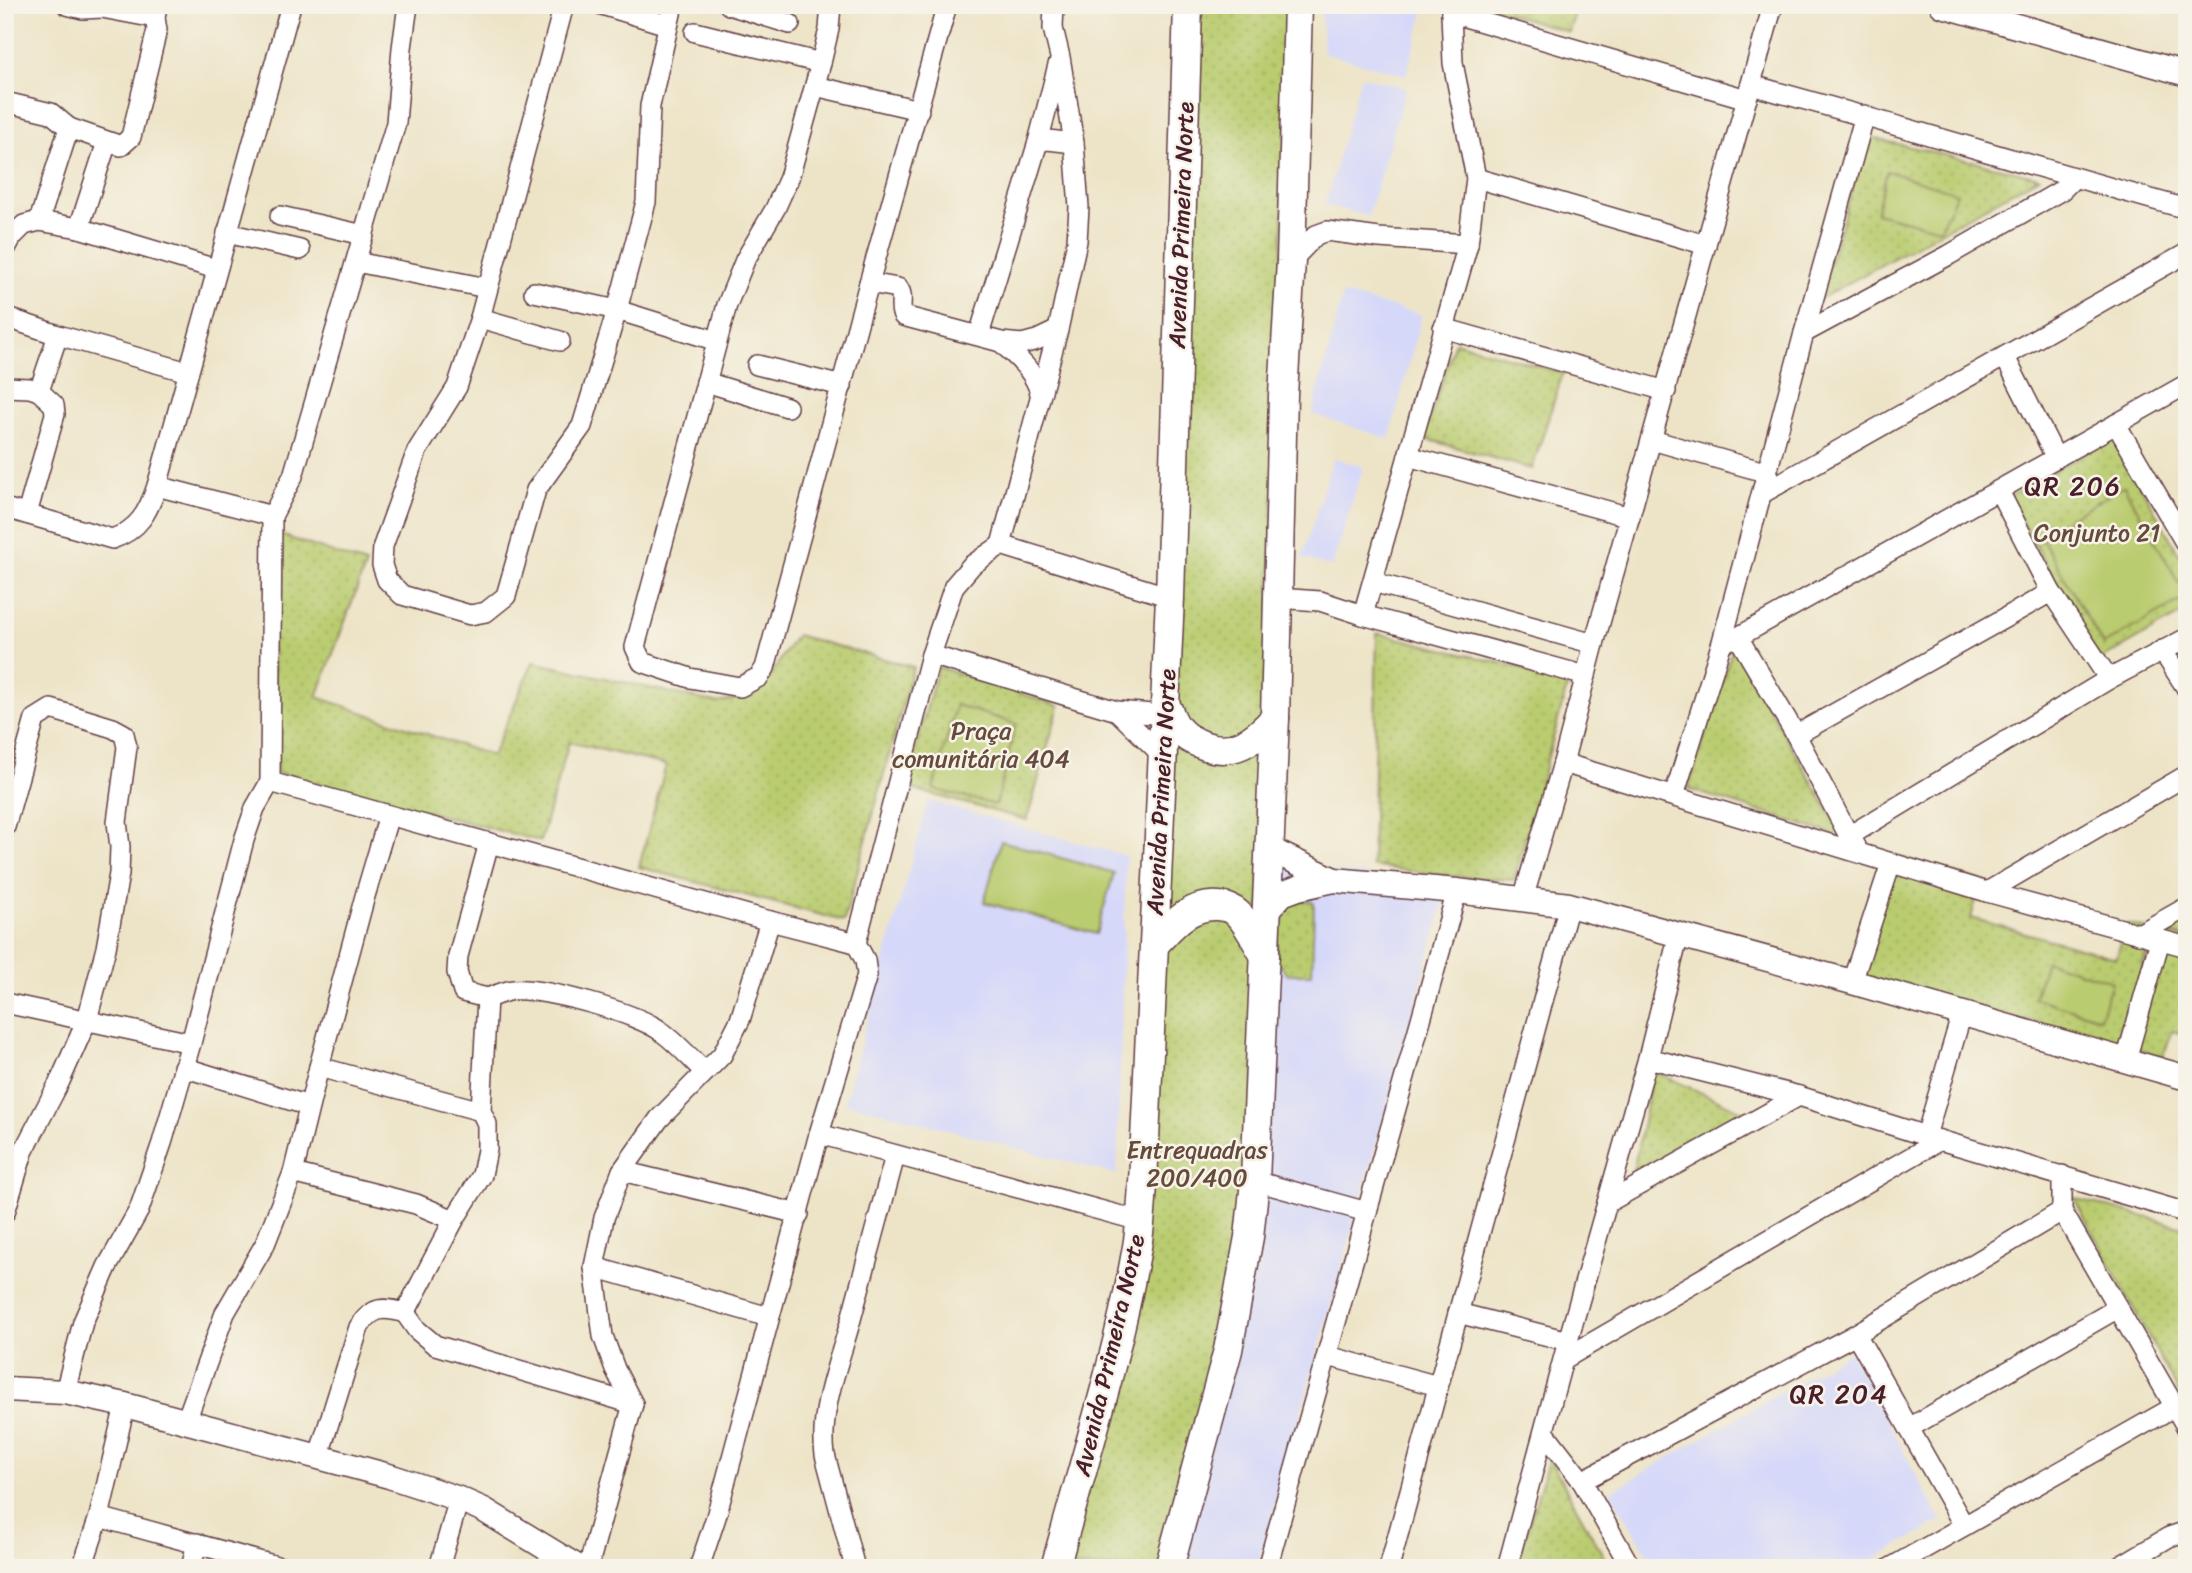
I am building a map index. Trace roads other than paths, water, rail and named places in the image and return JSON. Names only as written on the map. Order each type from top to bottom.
[{"type":"main road","name":"Avenida Primeira Norte","points":[[1055,1568],[1099,1416],[1126,1300],[1140,1221],[1170,597],[1188,5]]},
{"type":"main road","points":[[1169,1568],[1228,1350],[1249,1237],[1255,1181],[1268,910],[1276,598],[1291,261],[1298,5]]},
{"type":"main road","points":[[1165,710],[1179,730],[1214,749],[1230,749],[1244,745],[1258,736],[1275,718]]},
{"type":"main road","points":[[1154,944],[1180,918],[1192,910],[1210,905],[1227,907],[1236,912],[1265,956]]},
{"type":"street","points":[[5,102],[51,113],[69,128],[121,146],[131,137],[157,30],[156,11],[103,7],[83,9],[67,5]]},
{"type":"street","points":[[5,508],[112,539],[124,535],[144,517],[157,486],[291,5]]},
{"type":"street","points":[[65,1392],[83,1322],[107,1267],[138,1210],[162,1143],[244,839],[254,808],[270,782],[272,516],[293,476],[396,123],[408,5]]},
{"type":"street","points":[[602,5],[667,25]]},
{"type":"street","points":[[559,6],[480,318],[457,387],[417,451],[383,546],[382,565],[387,580],[402,595],[470,615],[486,612],[506,596],[536,490],[582,426],[646,202],[650,106],[673,5]]},
{"type":"street","points":[[729,5],[790,24]]},
{"type":"street","points":[[831,5],[829,29],[821,63],[789,178],[736,279],[717,341],[635,647],[642,662],[690,678],[740,687],[759,677],[765,668],[947,5]]},
{"type":"street","points":[[699,1568],[734,1454],[819,1134],[867,975],[865,960],[856,943],[931,655],[954,586],[972,565],[1001,545],[1058,330],[1077,241],[1079,207],[1074,144],[1053,28],[1054,5]]},
{"type":"street","points":[[1523,899],[1773,5]]},
{"type":"street","points":[[1942,5],[2187,74]]},
{"type":"street","points":[[1363,615],[1468,244],[1476,178],[1453,63],[1452,9],[1749,92],[1865,116],[2187,209]]},
{"type":"street","points":[[695,32],[821,63]]},
{"type":"street","points":[[979,335],[1038,142],[1060,57]]},
{"type":"street","points":[[815,86],[919,110]]},
{"type":"street","points":[[1674,796],[1730,640],[1763,493],[1804,333],[1865,116]]},
{"type":"street","points":[[39,221],[69,128]]},
{"type":"street","points":[[1038,142],[1048,140],[1074,144]]},
{"type":"street","points":[[79,228],[107,142]]},
{"type":"street","points":[[1476,178],[1706,245]]},
{"type":"street","points":[[1804,333],[1972,242],[2062,190],[2074,178]]},
{"type":"street","points":[[281,216],[364,235]]},
{"type":"street","points":[[5,250],[12,237],[24,225],[39,221],[79,228],[216,269]]},
{"type":"street","points":[[1291,261],[1316,235],[1327,231],[1379,238],[1468,244]]},
{"type":"street","points":[[227,233],[300,250]]},
{"type":"street","points":[[1763,493],[2187,253]]},
{"type":"street","points":[[356,262],[487,288]]},
{"type":"street","points":[[869,283],[898,288],[902,294],[903,316],[1000,342],[1022,344],[1058,330]]},
{"type":"street","points":[[534,292],[617,310],[717,341]]},
{"type":"street","points":[[5,317],[188,372]]},
{"type":"street","points":[[480,318],[560,341]]},
{"type":"street","points":[[1443,328],[1666,391]]},
{"type":"street","points":[[39,391],[58,335]]},
{"type":"street","points":[[1000,342],[1028,369],[1037,382],[1040,393]]},
{"type":"street","points":[[2005,357],[2056,458]]},
{"type":"street","points":[[757,365],[842,386]]},
{"type":"street","points":[[706,382],[787,407]]},
{"type":"street","points":[[1730,640],[2187,384]]},
{"type":"street","points":[[5,387],[39,391],[54,405],[55,414],[27,513]]},
{"type":"street","points":[[2116,424],[2180,518],[2187,546]]},
{"type":"street","points":[[1652,440],[1768,473]]},
{"type":"street","points":[[1408,456],[1630,517]]},
{"type":"street","points":[[157,486],[272,516]]},
{"type":"street","points":[[1999,491],[2051,592],[2109,680]]},
{"type":"street","points":[[1001,545],[1170,597]]},
{"type":"street","points":[[1373,582],[1594,644]]},
{"type":"street","points":[[1796,735],[2051,592]]},
{"type":"street","points":[[1276,598],[1320,601],[1586,676]]},
{"type":"street","points":[[1849,836],[2109,680],[2187,638]]},
{"type":"street","points":[[1730,640],[1796,735],[1849,836],[1861,853]]},
{"type":"street","points":[[2162,650],[2187,689]]},
{"type":"street","points":[[931,655],[1117,711],[1165,710]]},
{"type":"street","points":[[5,827],[36,719],[51,709],[113,727],[124,734],[127,747],[117,822],[119,874],[106,948],[87,1020],[60,1081],[23,1152],[5,1212]]},
{"type":"street","points":[[1117,711],[1163,755]]},
{"type":"street","points":[[1563,762],[1987,892],[2187,947]]},
{"type":"street","points":[[1987,892],[2187,775]]},
{"type":"street","points":[[270,782],[856,943]]},
{"type":"street","points":[[186,1421],[225,1313],[265,1244],[293,1173],[319,1067],[389,815]]},
{"type":"street","points":[[489,844],[458,956],[457,972],[463,992],[487,998],[513,990],[554,994],[626,1015],[661,1031],[705,1072]]},
{"type":"street","points":[[1269,849],[1334,880]]},
{"type":"street","points":[[1852,982],[1891,863]]},
{"type":"street","points":[[1268,910],[1282,894],[1334,880],[1569,905],[1852,982],[2187,1078]]},
{"type":"street","points":[[1267,1568],[1457,891]]},
{"type":"street","points":[[1389,1568],[1569,905]]},
{"type":"street","points":[[2139,934],[2187,907]]},
{"type":"street","points":[[589,1568],[633,1404],[615,1369],[603,1336],[594,1267],[604,1218],[622,1171],[659,1119],[722,1055],[740,1020],[770,921]]},
{"type":"street","points":[[1507,1568],[1648,1058],[1679,934]]},
{"type":"street","points":[[2126,1060],[2160,940]]},
{"type":"street","points":[[405,1313],[453,1220],[482,1175],[487,1150],[487,1124],[481,1111],[487,998]]},
{"type":"street","points":[[5,1003],[191,1043]]},
{"type":"street","points":[[1458,1313],[1566,1350],[1933,1138],[1962,1013]]},
{"type":"street","points":[[1648,1058],[1799,1096],[2187,1213]]},
{"type":"street","points":[[183,1067],[309,1106]]},
{"type":"street","points":[[319,1067],[481,1111]]},
{"type":"street","points":[[1607,1203],[1799,1096]]},
{"type":"street","points":[[819,1134],[1140,1221]]},
{"type":"street","points":[[855,1568],[822,1437],[835,1372],[895,1156]]},
{"type":"street","points":[[622,1171],[799,1214]]},
{"type":"street","points":[[293,1173],[416,1204],[453,1220]]},
{"type":"street","points":[[2062,1175],[2062,1211],[2187,1428]]},
{"type":"street","points":[[1255,1181],[1367,1212]]},
{"type":"street","points":[[1582,1481],[1856,1334],[2062,1211]]},
{"type":"street","points":[[594,1267],[769,1317]]},
{"type":"street","points":[[318,1458],[359,1326],[367,1315],[387,1308],[405,1313],[417,1330],[435,1345],[633,1404]]},
{"type":"street","points":[[1909,1428],[2118,1308]]},
{"type":"street","points":[[1856,1334],[1964,1526]]},
{"type":"street","points":[[1328,1356],[1438,1386]]},
{"type":"street","points":[[5,1389],[65,1392],[125,1405],[389,1476],[484,1510],[568,1565]]},
{"type":"street","points":[[82,1568],[99,1517],[125,1405]]},
{"type":"street","points":[[1890,1568],[2174,1407]]},
{"type":"street","points":[[1544,1432],[1582,1481],[1631,1568]]},
{"type":"street","points":[[439,1568],[459,1499]]},
{"type":"street","points":[[99,1517],[284,1568]]},
{"type":"street","points":[[2117,1568],[2169,1537],[2187,1531]]},
{"type":"street","points":[[191,1568],[197,1543]]},
{"type":"district","name":"QR 206","points":[[2073,486]]},
{"type":"district","name":"QR 204","points":[[1839,1394]]},
{"type":"park label","name":"Conjunto 21","points":[[2097,533]]},
{"type":"park label","name":"Praça comunitária 404","points":[[981,745]]},
{"type":"park label","name":"Entrequadras 200/400","points":[[1197,1164]]}]
